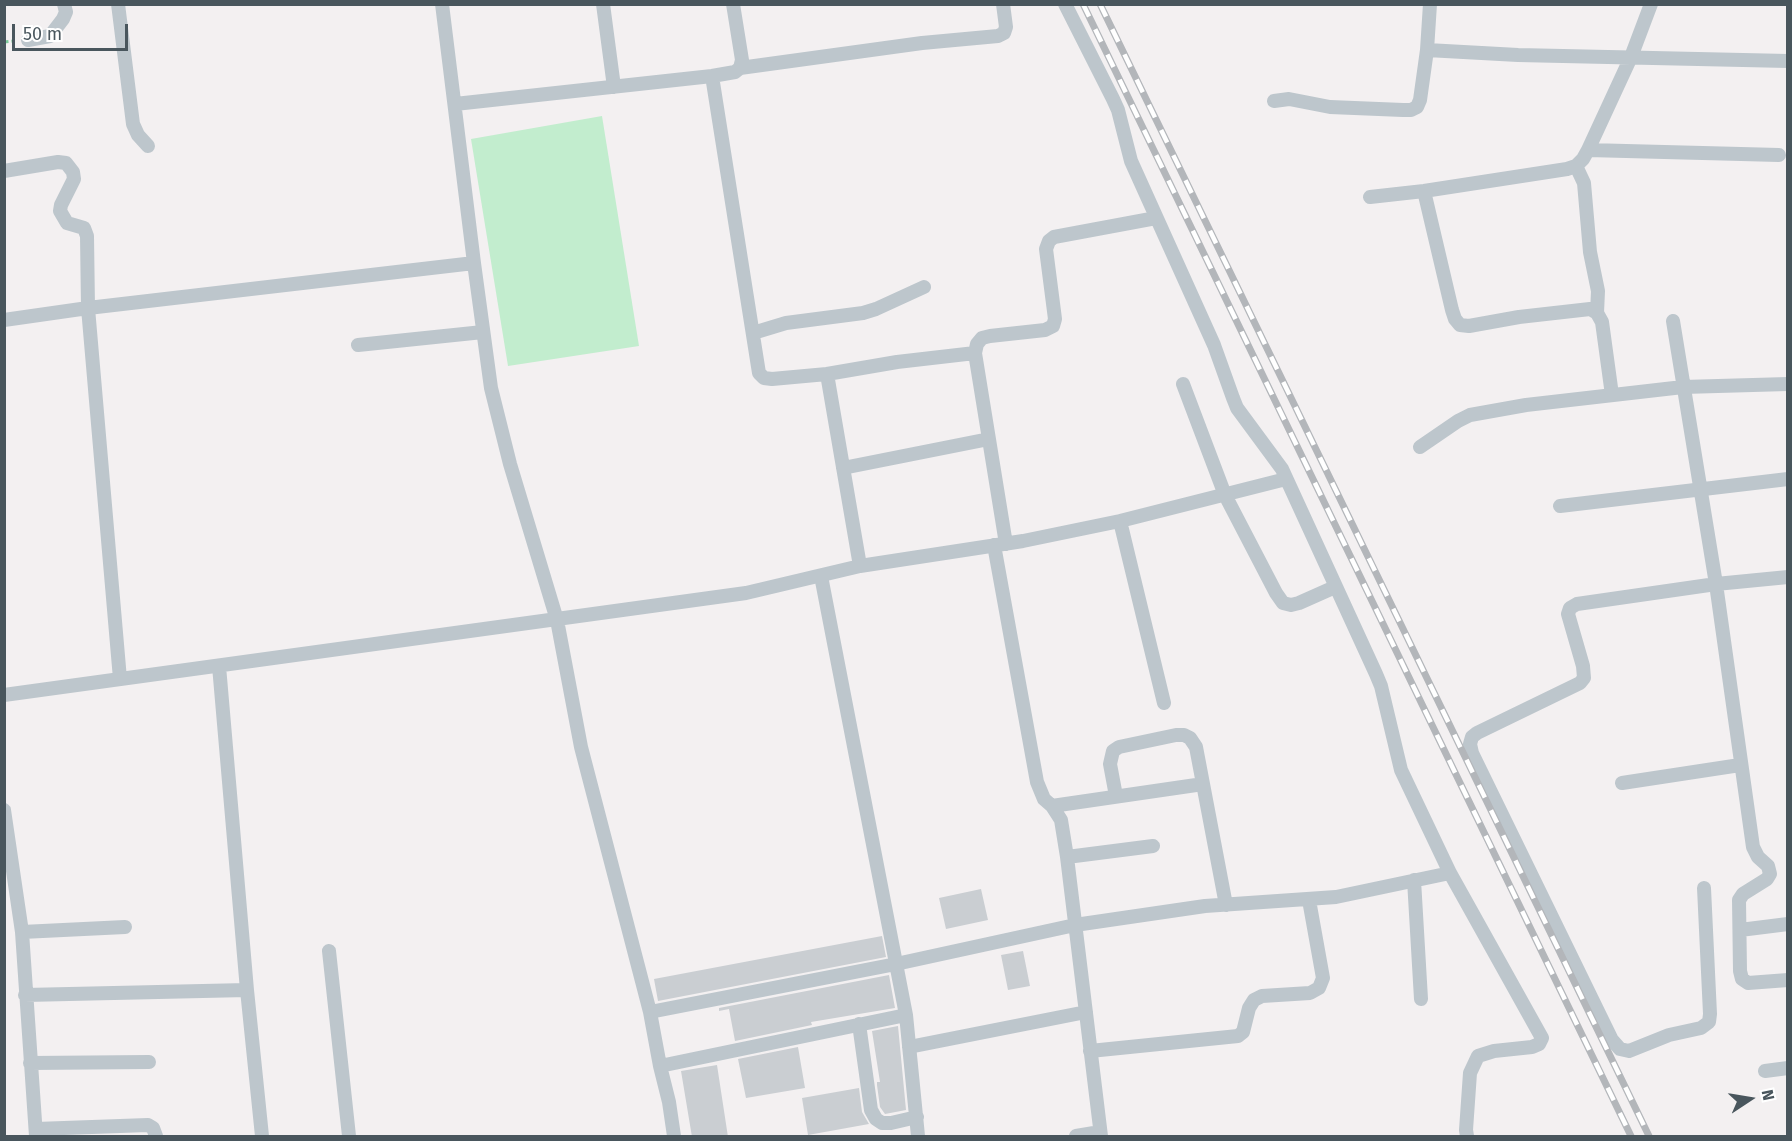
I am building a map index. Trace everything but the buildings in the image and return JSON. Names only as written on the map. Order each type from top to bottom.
[{"type":"street","points":[[28,40],[50,36],[63,19],[66,12],[64,4]]},
{"type":"street","points":[[118,4],[133,124],[138,135],[148,146]]},
{"type":"street","points":[[442,4],[491,388],[510,464],[557,620],[581,747],[650,1012],[674,1137]]},
{"type":"street","points":[[603,4],[614,87]]},
{"type":"street","points":[[733,4],[742,60],[740,68]]},
{"type":"street","points":[[455,104],[711,76],[735,72],[740,68],[922,43],[998,36],[1004,33],[1006,27],[1003,4]]},
{"type":"street","points":[[1065,4],[1118,110],[1131,161],[1214,345],[1238,408],[1276,459],[1381,686],[1401,770],[1450,873],[1542,1038],[1539,1044],[1532,1047],[1494,1051],[1478,1056],[1470,1073],[1467,1137]]},
{"type":"street","points":[[1274,101],[1289,99],[1330,107],[1411,110],[1417,107],[1427,50],[1430,4]]},
{"type":"street","points":[[1370,197],[1424,191],[1576,166],[1588,150],[1631,57],[1651,4]]},
{"type":"street","points":[[1427,50],[1788,61]]},
{"type":"street","points":[[711,76],[759,373],[764,378],[772,379],[827,374],[897,362],[975,353]]},
{"type":"street","points":[[1588,150],[1779,155]]},
{"type":"street","points":[[4,171],[58,162],[66,163],[73,172],[74,179],[60,211],[67,223],[84,228],[87,236],[88,308],[120,679]]},
{"type":"street","points":[[1576,166],[1584,183],[1590,252],[1598,291],[1597,313]]},
{"type":"street","points":[[1424,191],[1452,310],[1460,325],[1469,326],[1581,308],[1590,309],[1597,313],[1602,322],[1612,395]]},
{"type":"street","points":[[1076,1137],[1101,1134],[1067,857],[1061,820],[1052,806],[1044,799],[1037,782],[1000,544],[989,439],[975,353],[977,344],[982,338],[1046,330],[1053,326],[1056,319],[1046,249],[1049,241],[1054,237],[1156,218]]},
{"type":"street","points":[[4,320],[474,263]]},
{"type":"street","points":[[753,333],[786,323],[863,313],[924,287]]},
{"type":"street","points":[[1673,321],[1716,584],[1753,847],[1758,857],[1768,866],[1770,874],[1767,879],[1743,894],[1739,900],[1742,979],[1748,983],[1788,980]]},
{"type":"street","points":[[357,345],[483,332]]},
{"type":"street","points":[[827,374],[860,566]]},
{"type":"street","points":[[1183,384],[1225,495],[1283,603],[1291,605],[1299,603],[1335,587]]},
{"type":"street","points":[[1420,447],[1470,415],[1526,405],[1683,387],[1788,384]]},
{"type":"street","points":[[843,468],[989,439]]},
{"type":"street","points":[[4,695],[747,593],[860,566],[1000,544],[1120,521],[1286,479]]},
{"type":"street","points":[[1560,506],[1788,479]]},
{"type":"street","points":[[1120,521],[1164,704]]},
{"type":"street","points":[[821,576],[906,1015],[918,1137]]},
{"type":"street","points":[[1704,888],[1709,1022],[1701,1028],[1669,1035],[1629,1051],[1620,1049],[1611,1040],[1472,753],[1470,744],[1472,737],[1477,733],[1580,683],[1584,678],[1583,666],[1568,614],[1570,608],[1576,604],[1716,584],[1788,577]]},
{"type":"street","points":[[219,666],[262,1137]]},
{"type":"street","points":[[1116,796],[1110,764],[1113,751],[1119,747],[1176,735],[1190,738],[1196,747],[1226,905]]},
{"type":"street","points":[[1622,783],[1740,765]]},
{"type":"street","points":[[1052,806],[1203,784]]},
{"type":"street","points":[[4,810],[22,932],[36,1133],[118,1131],[147,1125],[153,1128],[156,1137]]},
{"type":"street","points":[[1067,857],[1153,846]]},
{"type":"street","points":[[650,1012],[896,964],[1075,925],[1183,909],[1336,897],[1450,873]]},
{"type":"street","points":[[1414,880],[1421,999]]},
{"type":"street","points":[[1090,1051],[1238,1036],[1243,1032],[1249,1008],[1254,1000],[1262,996],[1310,993],[1319,988],[1323,978],[1309,900]]},
{"type":"street","points":[[1740,930],[1788,924]]},
{"type":"street","points":[[22,932],[125,927]]},
{"type":"street","points":[[329,951],[349,1137]]},
{"type":"street","points":[[25,995],[247,990]]},
{"type":"street","points":[[909,1047],[1086,1012]]},
{"type":"street","points":[[660,1066],[906,1015]]},
{"type":"street","points":[[860,1024],[871,1110],[876,1119],[882,1123],[891,1123],[917,1117]]},
{"type":"street","points":[[30,1063],[149,1062]]},
{"type":"street","points":[[1765,1071],[1788,1068]]},
{"type":"green space","points":[[602,116],[639,346],[508,366],[471,139]]},
{"type":"railway","points":[[1083,4],[1631,1136]]},
{"type":"railway","points":[[1100,4],[1649,1136]]}]
